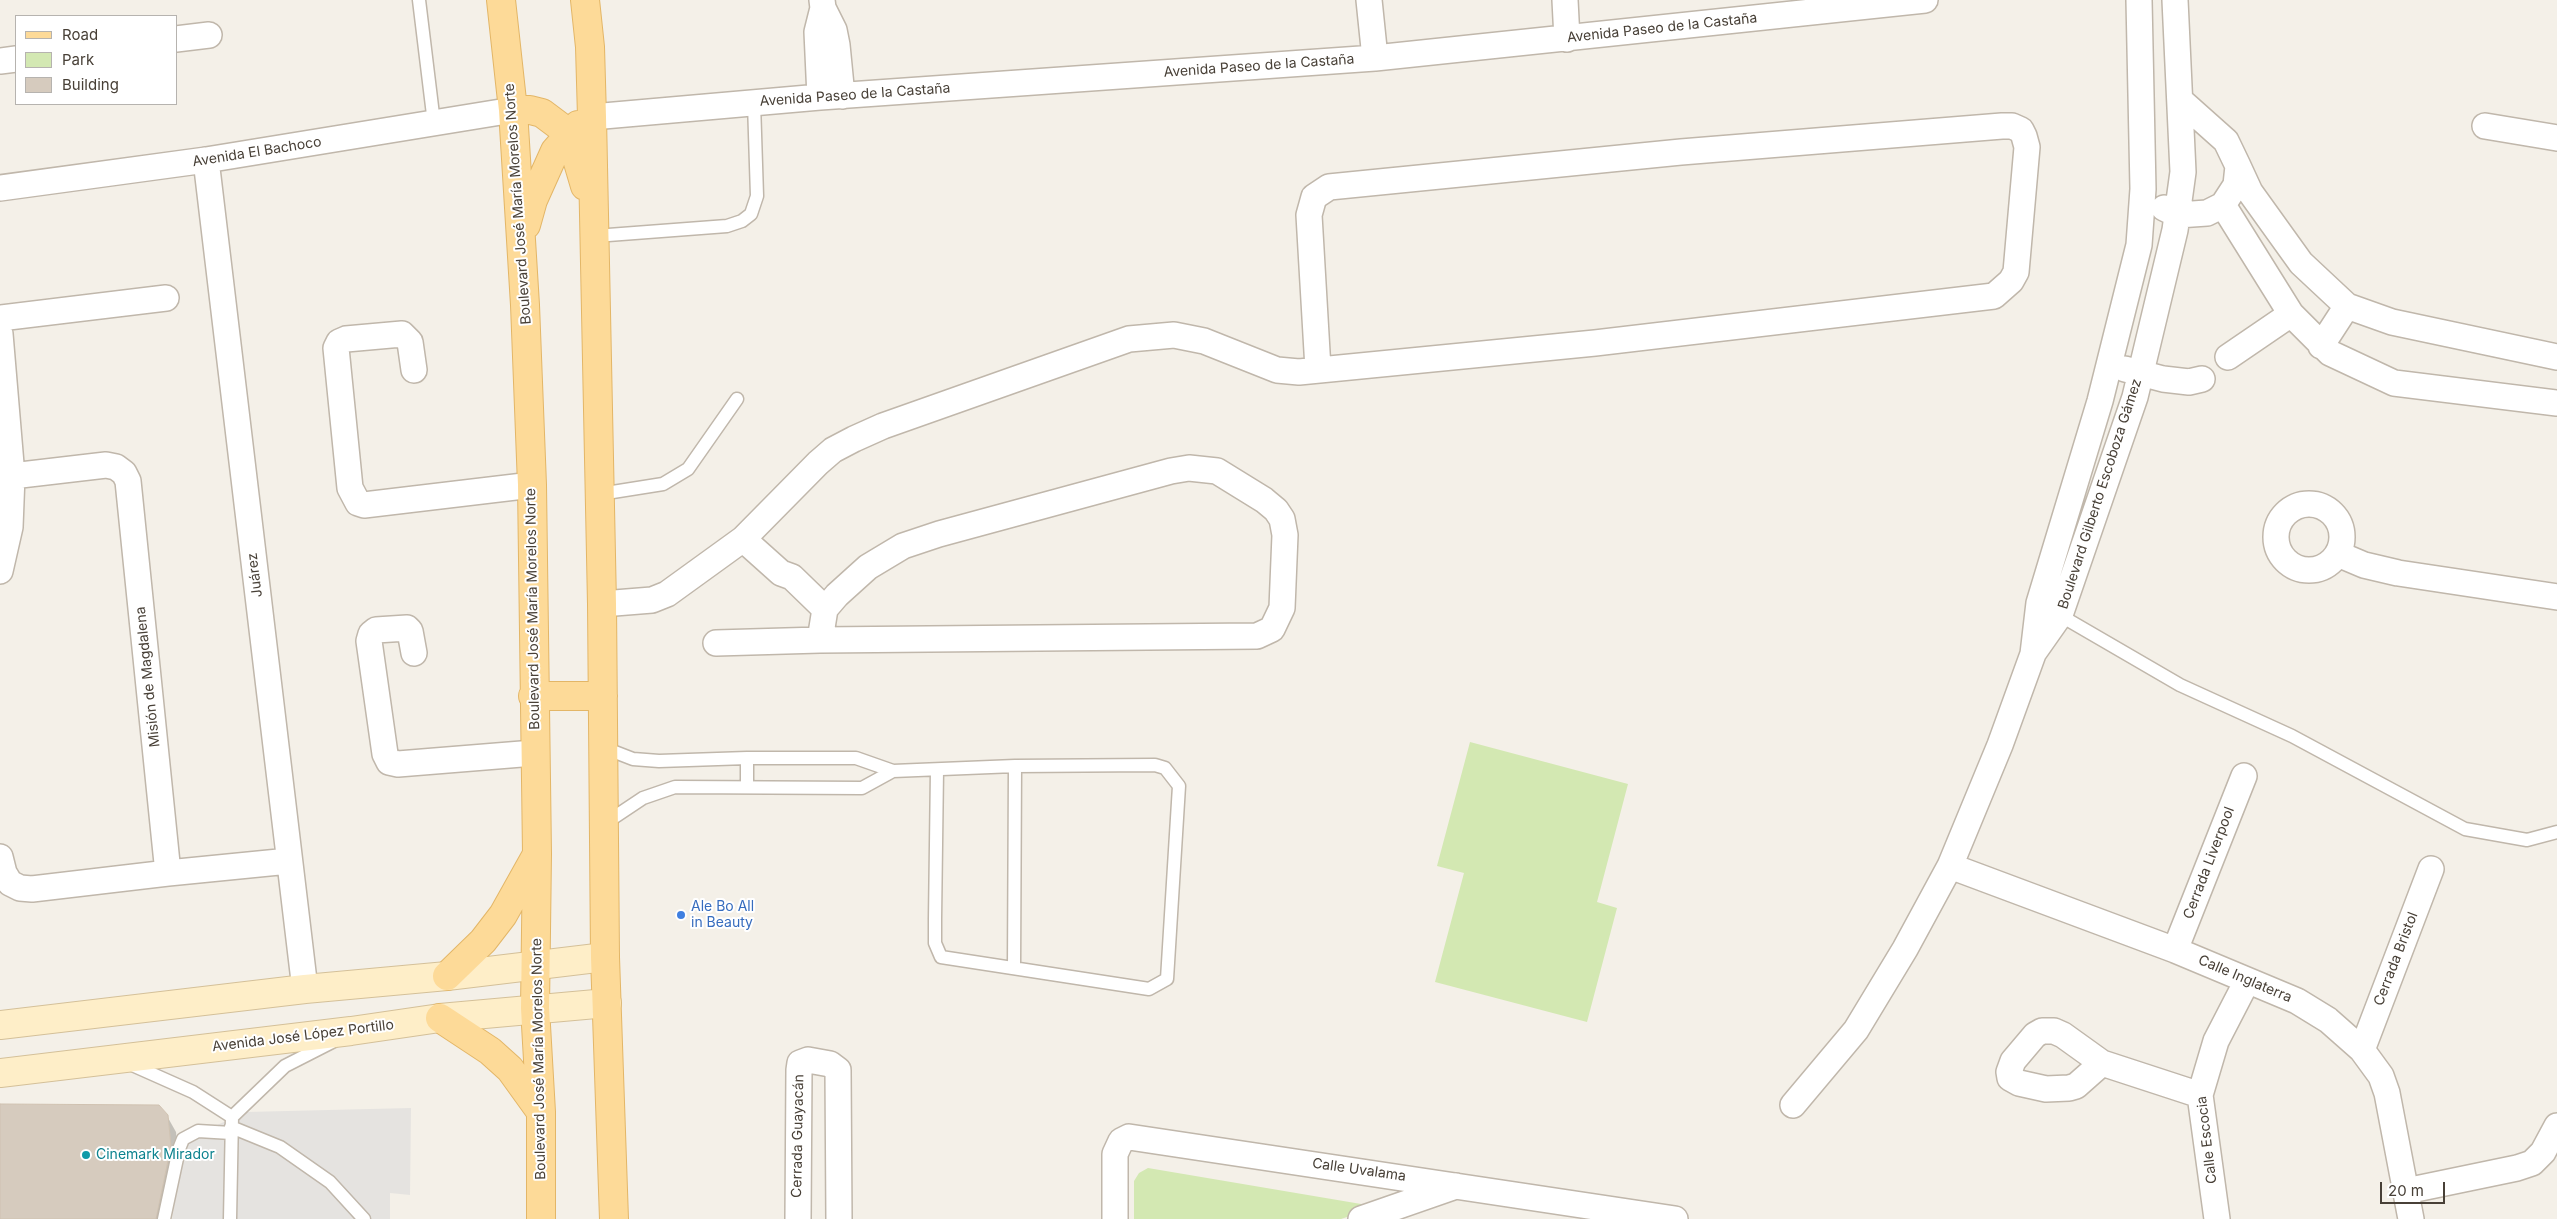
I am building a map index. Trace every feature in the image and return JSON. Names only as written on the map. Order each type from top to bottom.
[{"type":"main road","name":"Boulevard José María Morelos Norte","points":[[501,0],[513,110],[532,485],[534,753],[537,854],[535,1008],[541,1112],[541,1219]]},
{"type":"main road","points":[[585,0],[590,47],[595,228],[602,604],[605,957],[614,1219]]},
{"type":"main road","points":[[513,110],[530,110],[542,113],[554,120],[567,135],[578,159],[595,228]]},
{"type":"main road","points":[[521,239],[544,173],[555,150],[567,135],[592,117]]},
{"type":"main road","points":[[534,696],[603,696]]},
{"type":"main road","points":[[447,976],[483,941],[502,915],[537,854]]},
{"type":"main road","points":[[0,1025],[305,989],[447,976],[605,957]]},
{"type":"main road","name":"Avenida José López Portillo","points":[[0,1073],[121,1060],[440,1018],[606,1003]]},
{"type":"main road","points":[[440,1018],[490,1051],[510,1069],[541,1112]]},
{"type":"street","points":[[1370,0],[1375,58]]},
{"type":"street","points":[[1565,0],[1566,39]]},
{"type":"street","name":"Avenida Paseo de la Castaña","points":[[592,117],[831,96],[1375,58],[1925,0]]},
{"type":"street","name":"Boulevard Gilberto Escoboza Gámez","points":[[1793,1105],[1856,1030],[1905,948],[1950,866],[2000,745],[2033,654],[2039,603],[2100,400],[2139,245],[2143,189],[2139,0]]},
{"type":"street","name":"Boulevard Gilberto Escoboza Gámez","points":[[2033,654],[2060,615],[2135,396],[2178,215],[2183,172],[2175,0]]},
{"type":"street","points":[[822,4],[817,32],[831,96]]},
{"type":"street","points":[[178,39],[209,35]]},
{"type":"street","points":[[0,61],[15,59]]},
{"type":"street","points":[[2180,100],[2226,142],[2250,192],[2301,263],[2347,306],[2392,322],[2557,357]]},
{"type":"street","name":"Avenida El Bachoco","points":[[0,188],[206,160],[513,110]]},
{"type":"street","points":[[602,604],[652,600],[666,594],[748,534],[818,463],[833,450],[854,439],[883,426],[1130,339],[1174,335],[1204,341],[1277,370],[1300,372],[1595,343],[1994,296],[2011,281],[2016,272],[2027,147],[2024,136],[2020,130],[2012,126],[2002,126],[1671,153],[1330,186],[1314,197],[1309,215],[1318,369]]},
{"type":"street","points":[[2485,126],[2557,138]]},
{"type":"street","name":"Juárez","points":[[206,160],[305,989]]},
{"type":"street","points":[[2143,189],[2160,205],[2178,215],[2191,216],[2207,213],[2222,205],[2236,185],[2238,166]]},
{"type":"street","points":[[2222,205],[2272,287],[2291,314],[2330,353],[2394,383],[2557,403]]},
{"type":"street","points":[[2272,287],[2301,263]]},
{"type":"street","points":[[0,318],[166,298]]},
{"type":"street","points":[[2321,346],[2347,306]]},
{"type":"street","points":[[2228,357],[2291,314]]},
{"type":"street","points":[[0,334],[12,476],[10,527],[1,564]]},
{"type":"street","points":[[414,370],[410,342],[402,334],[346,339],[339,342],[336,348],[350,488],[352,496],[358,503],[364,505],[532,485]]},
{"type":"street","points":[[2108,364],[2184,382],[2202,379]]},
{"type":"street","name":"Misión de Magdalena","points":[[12,476],[106,465],[116,467],[124,473],[128,481],[168,873]]},
{"type":"street","points":[[716,643],[820,640],[1257,636],[1272,629],[1282,608],[1284,535],[1282,519],[1276,510],[1264,500],[1217,471],[1189,468],[1171,471],[939,534],[903,546],[868,567],[836,595],[825,609],[820,640]]},
{"type":"street","points":[[748,534],[790,568],[792,577],[825,609]]},
{"type":"street","points":[[2338,554],[2364,565],[2398,573],[2557,597]]},
{"type":"street","points":[[414,654],[408,628],[376,630],[371,634],[370,641],[385,754],[389,762],[398,764],[534,753]]},
{"type":"street","name":"Cerrada Liverpool","points":[[2175,950],[2244,776]]},
{"type":"street","points":[[0,856],[4,873],[10,883],[20,888],[50,888],[168,873],[289,861]]},
{"type":"street","name":"Calle Inglaterra","points":[[1950,866],[2175,950],[2298,1001],[2328,1020],[2362,1050],[2381,1076],[2387,1093],[2410,1219]]},
{"type":"street","name":"Cerrada Bristol","points":[[2362,1050],[2431,869]]},
{"type":"street","name":"Calle Escocia","points":[[2217,1219],[2200,1095],[2216,1041],[2247,981]]},
{"type":"street","name":"Cerrada Guayacán","points":[[798,1219],[799,1070],[800,1063],[808,1060],[830,1064],[838,1070],[839,1219]]},
{"type":"street","points":[[2102,1063],[2200,1095]]},
{"type":"street","points":[[2406,1190],[2517,1168],[2532,1162],[2542,1152],[2557,1126]]},
{"type":"street","name":"Calle Uvalama","points":[[1115,1219],[1115,1154],[1122,1141],[1129,1137],[1459,1185],[1675,1219]]},
{"type":"street","points":[[1361,1219],[1459,1185]]},
{"type":"lane","points":[[419,0],[434,123]]},
{"type":"lane","points":[[595,228],[727,226],[746,218],[756,205],[757,196],[754,103]]},
{"type":"lane","points":[[600,494],[663,484],[688,468],[737,399]]},
{"type":"lane","points":[[2039,603],[2180,685],[2292,736],[2465,829],[2527,840],[2557,832]]},
{"type":"lane","points":[[602,747],[633,759],[658,761],[747,758],[856,758],[893,771],[1015,766],[1155,765],[1166,768],[1179,786],[1167,979],[1149,989],[941,957],[936,943],[934,919],[937,770]]},
{"type":"lane","points":[[747,758],[747,787]]},
{"type":"lane","points":[[1014,968],[1015,766]]},
{"type":"lane","points":[[604,824],[643,798],[675,787],[862,788],[893,771]]},
{"type":"lane","points":[[164,1219],[179,1150],[184,1139],[198,1131],[231,1126],[285,1066],[351,1031]]},
{"type":"lane","points":[[121,1060],[193,1092],[231,1126],[280,1146],[330,1182],[364,1219]]},
{"type":"lane","points":[[230,1219],[231,1126]]},
{"type":"green space","points":[[1470,742],[1628,784],[1597,902],[1617,908],[1587,1022],[1435,982],[1464,873],[1437,866]]},
{"type":"green space","points":[[1148,1168],[1367,1205],[1359,1213],[1341,1219],[1134,1219],[1134,1181],[1139,1173]]},
{"type":"shaded area","points":[[411,1108],[410,1195],[390,1193],[390,1219],[172,1219],[186,1139],[246,1112]]},
{"type":"building","name":"Cinemark Mirador","points":[[0,1104],[159,1105],[168,1115],[171,1146],[156,1219],[0,1219]]},
{"type":"place","name":"Ale Bo All in Beauty","points":[[681,915]]},
{"type":"place","name":"Cinemark Mirador","points":[[86,1155]]}]
